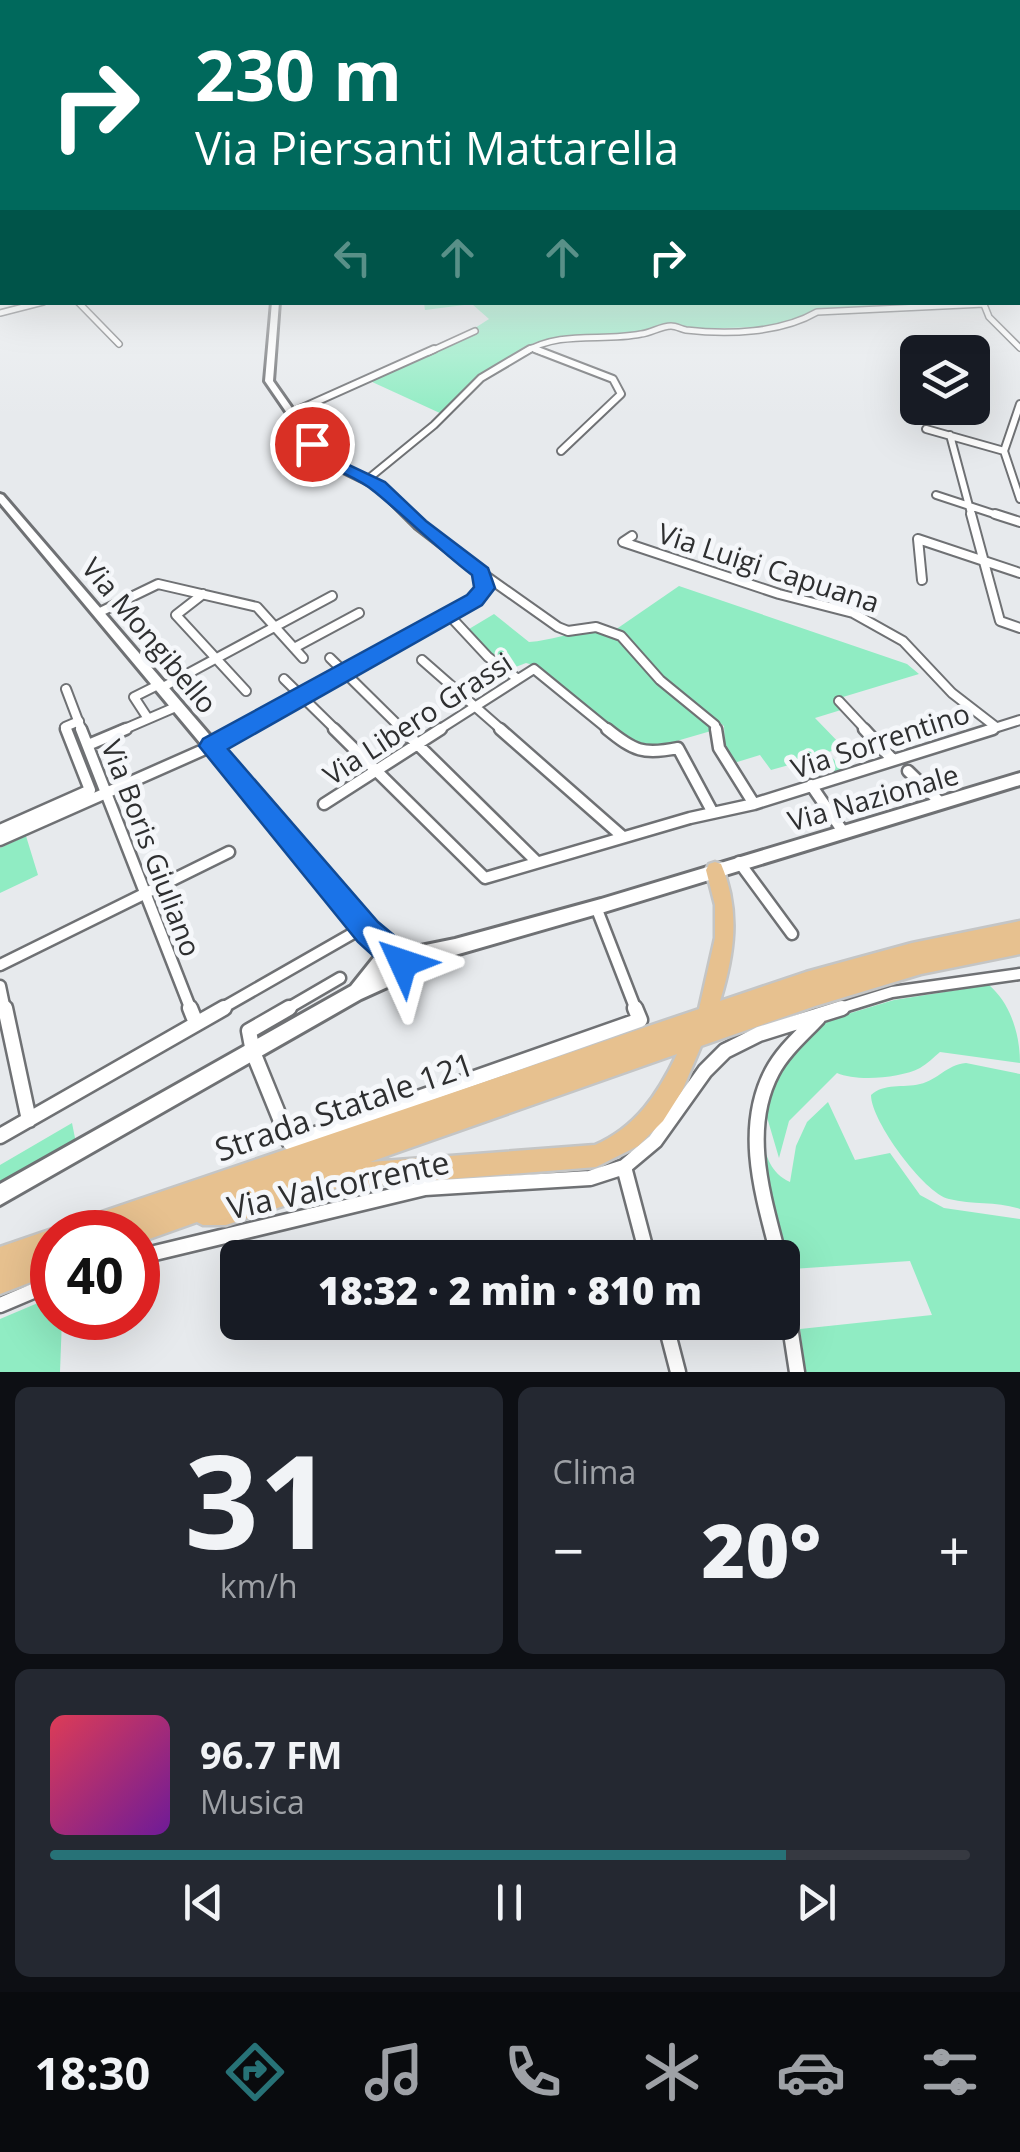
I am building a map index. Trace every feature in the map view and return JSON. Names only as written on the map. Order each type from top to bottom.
[{"type":"main road","points":[[708,1006],[722,962],[726,921],[726,898],[714,870]]},
{"type":"main road","name":"Strada Statale 121","points":[[142,1210],[863,965],[1020,930]]},
{"type":"main road","name":"Strada Statale 121","points":[[160,1223],[921,964],[1020,945]]},
{"type":"main road","points":[[189,1213],[226,1213],[337,1176],[596,1156],[623,1146],[645,1128],[662,1105],[691,1048]]},
{"type":"main road","points":[[0,1259],[30,1249]]},
{"type":"main road","points":[[0,1281],[30,1270]]},
{"type":"street","points":[[0,313],[31,305]]},
{"type":"street","points":[[81,305],[119,344]]},
{"type":"street","points":[[276,305],[269,382],[324,458],[368,479],[481,572],[558,628],[604,628],[626,640],[660,680],[715,725],[719,748],[754,804]]},
{"type":"street","points":[[368,479],[434,426],[481,378],[552,339],[624,337],[670,326],[687,330],[758,330],[798,323],[817,312],[947,305]]},
{"type":"street","points":[[985,305],[989,317],[1010,331],[1020,348]]},
{"type":"street","points":[[291,413],[475,330]]},
{"type":"street","points":[[532,348],[612,379],[622,394],[561,451]]},
{"type":"street","points":[[1019,407],[1005,446],[1020,499]]},
{"type":"street","points":[[926,428],[1005,446]]},
{"type":"street","points":[[950,436],[1000,621],[1020,628]]},
{"type":"street","points":[[936,495],[1020,522]]},
{"type":"street","name":"Via Mongibello","points":[[3,505],[366,930]]},
{"type":"street","name":"Via Luigi Capuana","points":[[632,536],[623,542],[778,594],[853,613],[880,627],[903,641],[952,693],[996,727]]},
{"type":"street","points":[[922,580],[918,538],[1020,573]]},
{"type":"street","points":[[480,596],[486,583],[481,572]]},
{"type":"street","points":[[98,613],[158,584],[257,607],[302,658]]},
{"type":"street","points":[[0,840],[212,746],[502,587]]},
{"type":"street","points":[[202,594],[176,616],[246,690]]},
{"type":"street","points":[[147,717],[134,698],[332,596]]},
{"type":"street","points":[[294,648],[360,613]]},
{"type":"street","points":[[448,614],[488,656],[518,679]]},
{"type":"street","points":[[330,658],[537,862]]},
{"type":"street","points":[[422,660],[623,836]]},
{"type":"street","name":"Via Libero Grassi","points":[[324,804],[534,669],[626,744],[649,754],[678,748],[713,813]]},
{"type":"street","points":[[284,678],[376,772]]},
{"type":"street","name":"Via Boris Giuliano","points":[[66,690],[196,1023]]},
{"type":"street","points":[[839,701],[894,760]]},
{"type":"street","points":[[88,746],[178,706]]},
{"type":"street","name":"Via Sorrentino","points":[[376,772],[485,878],[623,836],[754,804],[1020,720]]},
{"type":"street","points":[[0,830],[90,790],[65,726],[79,721]]},
{"type":"street","points":[[908,772],[940,803]]},
{"type":"street","name":"Via Nazionale","points":[[0,1195],[355,993],[390,967],[1020,780]]},
{"type":"street","points":[[811,786],[844,832]]},
{"type":"street","points":[[0,965],[229,852]]},
{"type":"street","points":[[739,862],[792,934]]},
{"type":"street","points":[[340,978],[249,1031],[253,1052],[290,1143],[640,1020],[596,907]]},
{"type":"street","points":[[0,1136],[366,930],[390,967]]},
{"type":"street","points":[[552,1179],[590,1178],[624,1167],[656,1141],[706,1071],[726,1052],[759,1034],[892,992],[1020,974]]},
{"type":"street","points":[[0,986],[28,1120]]},
{"type":"street","points":[[775,1240],[759,1177],[760,1098],[782,1057],[820,1016]]},
{"type":"street","points":[[624,1167],[643,1240]]},
{"type":"street","name":"Via Valcorrente","points":[[160,1252],[425,1188],[552,1179]]},
{"type":"street","points":[[0,1306],[30,1293]]},
{"type":"street","points":[[670,1340],[678,1372]]},
{"type":"street","points":[[792,1340],[797,1372]]},
{"type":"green space","points":[[424,305],[464,305],[425,310]]},
{"type":"green space","points":[[473,305],[886,305],[816,311],[797,322],[760,327],[689,329],[670,324],[627,336],[536,342],[474,382],[442,414],[370,381],[480,331],[475,328],[489,319]]},
{"type":"green space","points":[[679,586],[907,664],[919,674],[833,700],[841,710],[815,718],[844,748],[828,752],[842,770],[818,776],[807,760],[771,770],[760,755],[734,763],[725,749],[724,726],[658,674],[628,638],[615,630]]},
{"type":"green space","points":[[494,614],[529,642],[588,632],[624,642],[707,722],[711,731],[649,749],[627,740],[537,666],[526,663],[513,668],[482,646],[469,629]]},
{"type":"green space","points":[[26,836],[38,875],[0,893],[0,848]]},
{"type":"green space","points":[[989,985],[1013,1021],[1020,1063],[940,1052],[920,1068],[902,1074],[867,1078],[837,1073],[789,1121],[779,1158],[764,1107],[778,1073],[821,1022],[894,1000]]},
{"type":"green space","points":[[966,1063],[1020,1074],[1020,1209],[958,1201],[938,1194],[913,1170],[889,1138],[873,1107],[871,1095],[876,1091],[926,1082]]},
{"type":"green space","points":[[828,1102],[855,1160],[890,1153],[920,1195],[944,1208],[1020,1219],[1020,1372],[806,1372],[800,1329],[932,1315],[910,1261],[800,1268],[800,1240],[784,1240],[763,1170],[761,1134],[773,1168],[790,1182],[796,1146],[807,1122]]},
{"type":"green space","points":[[72,1123],[76,1143],[0,1187],[0,1165]]},
{"type":"green space","points":[[30,1306],[30,1340],[61,1340],[60,1372],[0,1372],[0,1319]]},
{"type":"route","points":[[312,444],[330,462],[378,486],[481,572],[485,588],[475,600],[212,746],[368,932],[392,949],[403,963]]}]
